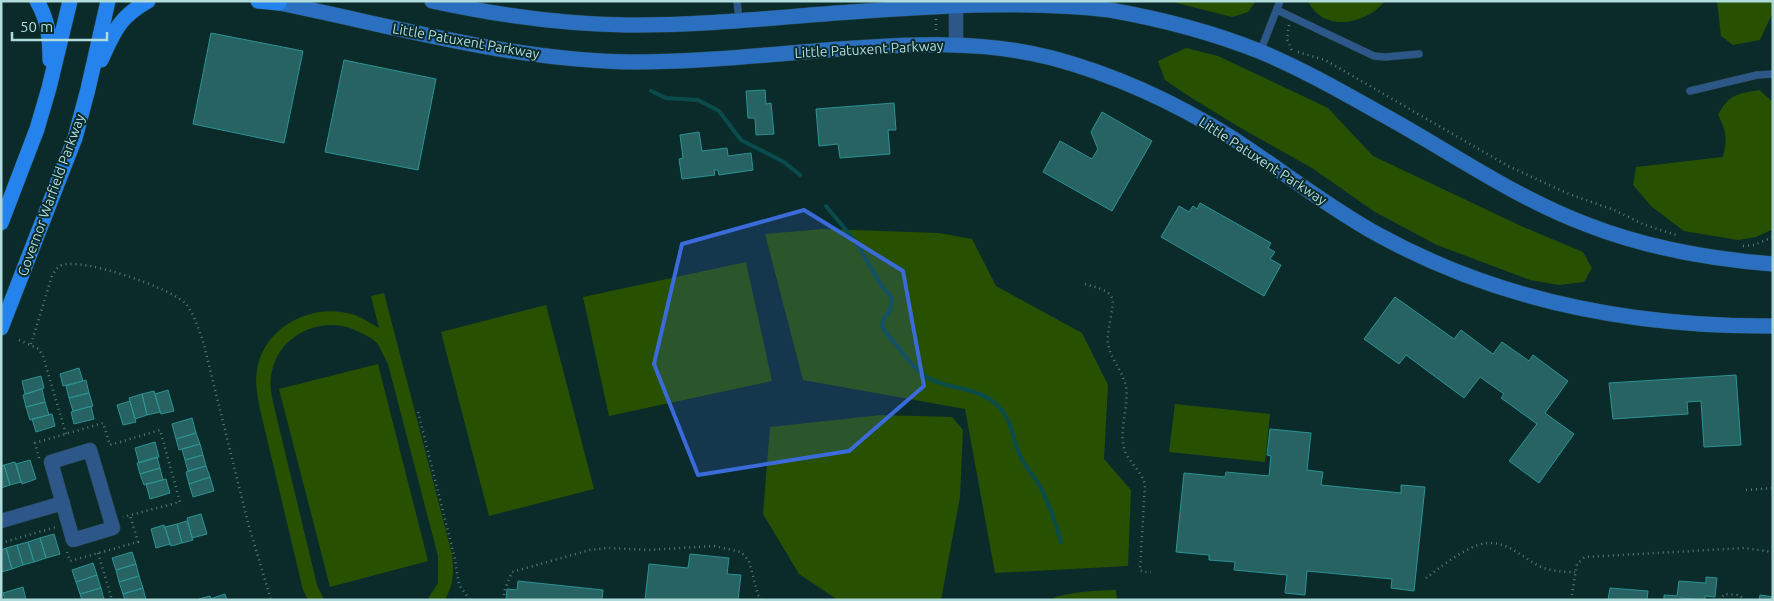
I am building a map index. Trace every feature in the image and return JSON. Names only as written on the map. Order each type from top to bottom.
[{"type":"main road","points":[[37,1],[48,24],[50,44],[49,88]]},
{"type":"main road","points":[[1,223],[37,129],[70,1]]},
{"type":"main road","name":"Governor Warfield Parkway","points":[[1,328],[75,138],[108,1]]},
{"type":"main road","points":[[88,89],[117,26],[134,10],[148,1]]},
{"type":"main road","points":[[258,1],[274,2]]},
{"type":"main road","points":[[432,1],[529,18],[630,25],[739,20],[956,3],[1058,3],[1107,9],[1202,31],[1260,52],[1315,77],[1372,108],[1502,185],[1547,208],[1619,237],[1657,246],[1738,254],[1773,252]]},
{"type":"main road","name":"Little Patuxent Parkway","points":[[274,2],[463,44],[522,54],[580,60],[634,62],[690,60],[890,45],[956,45],[1006,49],[1049,57],[1094,70],[1141,88],[1231,138],[1376,234],[1422,256],[1506,289],[1556,303],[1614,315],[1665,321],[1773,326]]},
{"type":"main road","points":[[1738,254],[1773,264]]},
{"type":"main road","points":[[1747,326],[1773,331]]},
{"type":"street","points":[[956,3],[956,45]]},
{"type":"street","points":[[90,450],[113,528],[74,540],[58,504],[51,462],[90,450]]},
{"type":"street","points":[[1,521],[58,504]]},
{"type":"lane","points":[[737,1],[739,20]]},
{"type":"lane","points":[[1260,52],[1280,1]]},
{"type":"lane","points":[[1277,10],[1374,56],[1386,57],[1419,54]]},
{"type":"lane","points":[[1690,91],[1757,75],[1773,74]]},
{"type":"path","points":[[936,15],[936,31]]},
{"type":"path","points":[[1288,29],[1287,39],[1290,51],[1325,60],[1508,166],[1569,194],[1614,210],[1659,230],[1686,238]]},
{"type":"path","points":[[1738,254],[1773,237]]},
{"type":"path","points":[[31,344],[52,276],[56,268],[63,264],[74,264],[126,275],[154,284],[171,292],[186,304],[194,317],[203,341],[248,523],[271,600]]},
{"type":"path","points":[[1085,284],[1101,289],[1112,299],[1107,337],[1111,356],[1126,387],[1124,450],[1142,475],[1145,484],[1140,570],[1151,572]]},
{"type":"path","points":[[19,340],[39,348],[66,434]]},
{"type":"path","points":[[418,412],[455,559],[459,585],[470,600]]},
{"type":"path","points":[[40,460],[35,443],[103,423],[110,445],[160,430],[180,502],[111,520]]},
{"type":"path","points":[[1746,490],[1773,488]]},
{"type":"path","points":[[1,543],[60,526],[58,504]]},
{"type":"path","points":[[65,544],[70,561],[138,542],[130,515]]},
{"type":"path","points":[[1426,578],[1462,553],[1480,545],[1498,544],[1513,549],[1547,569],[1575,572]]},
{"type":"path","points":[[503,600],[512,572],[590,550],[607,548],[649,550],[714,546],[741,552],[749,561],[758,594],[762,600]]},
{"type":"path","points":[[1571,600],[1577,564],[1585,557],[1744,548],[1773,552]]},
{"type":"path","points":[[98,553],[112,600]]},
{"type":"path","points":[[1719,600],[1725,594],[1739,595],[1745,600]]},
{"type":"highlighted area","points":[[804,210],[903,271],[924,386],[849,451],[698,475],[654,364],[682,244]]},
{"type":"green space","points":[[1169,1],[1256,1],[1248,12],[1232,17]]},
{"type":"green space","points":[[1308,1],[1385,1],[1367,16],[1345,22],[1324,18],[1315,11]]},
{"type":"green space","points":[[1717,1],[1773,1],[1773,12],[1760,40],[1733,45],[1721,36]]},
{"type":"green space","points":[[1186,48],[1218,56],[1328,108],[1373,156],[1521,226],[1583,252],[1592,268],[1584,282],[1559,285],[1530,280],[1437,245],[1375,212],[1312,168],[1239,127],[1165,80],[1158,61]]},
{"type":"green space","points":[[1759,90],[1773,102],[1773,229],[1756,237],[1738,240],[1684,231],[1652,207],[1633,185],[1636,167],[1723,157],[1725,136],[1718,115],[1726,103],[1734,96]]},
{"type":"green space","points":[[823,229],[939,233],[972,239],[996,286],[1082,333],[1108,385],[1104,459],[1131,490],[1128,566],[995,573],[965,409],[803,380],[765,234]]},
{"type":"green space","points":[[746,262],[772,381],[609,416],[583,297]]},
{"type":"green space","points":[[384,293],[452,554],[452,583],[445,600],[427,600],[438,583],[438,556],[388,364],[377,343],[371,338],[350,328],[325,325],[301,333],[282,348],[276,359],[271,379],[273,402],[317,585],[324,600],[308,600],[303,590],[259,405],[256,383],[257,370],[261,355],[268,343],[278,332],[303,316],[317,312],[347,313],[379,328],[371,296]]},
{"type":"green space","points":[[546,305],[594,489],[489,516],[441,332]]},
{"type":"green space","points":[[378,364],[428,561],[330,587],[279,389]]},
{"type":"green space","points":[[1175,404],[1270,414],[1265,462],[1169,452]]},
{"type":"green space","points":[[881,415],[952,417],[963,430],[960,497],[941,600],[838,600],[799,574],[763,514],[770,427]]},
{"type":"green space","points":[[1116,590],[1117,600],[1048,600],[1073,593]]},
{"type":"building","points":[[211,33],[303,51],[284,143],[193,124]]},
{"type":"building","points":[[344,60],[436,79],[418,170],[325,152]]},
{"type":"building","points":[[765,90],[766,104],[771,103],[774,134],[756,135],[755,118],[748,118],[746,91]]},
{"type":"building","points":[[894,103],[896,130],[888,130],[890,154],[840,158],[838,144],[819,146],[816,109]]},
{"type":"building","points":[[1102,112],[1152,141],[1112,211],[1043,172],[1060,141],[1092,159],[1098,149],[1091,132]]},
{"type":"building","points":[[699,132],[702,151],[727,148],[728,156],[751,153],[753,170],[719,175],[718,170],[714,170],[715,175],[682,179],[679,159],[683,158],[680,135]]},
{"type":"building","points":[[1200,203],[1271,243],[1268,248],[1275,252],[1270,259],[1281,265],[1264,296],[1161,237],[1179,206],[1189,212],[1193,206],[1197,209]]},
{"type":"building","points":[[1395,297],[1454,339],[1461,330],[1493,354],[1502,342],[1529,361],[1533,355],[1568,381],[1545,413],[1574,434],[1539,483],[1509,461],[1537,424],[1501,398],[1504,394],[1480,377],[1464,398],[1406,355],[1399,364],[1364,339]]},
{"type":"building","points":[[79,368],[83,381],[63,386],[60,374]]},
{"type":"building","points":[[1736,375],[1741,445],[1704,447],[1701,401],[1687,402],[1688,414],[1613,419],[1609,383]]},
{"type":"building","points":[[41,376],[44,388],[25,394],[22,381]]},
{"type":"building","points":[[86,380],[89,393],[69,398],[66,386]]},
{"type":"building","points":[[42,389],[45,402],[26,407],[23,395]]},
{"type":"building","points":[[168,390],[174,411],[161,414],[155,394]]},
{"type":"building","points":[[154,391],[160,412],[147,415],[142,394]]},
{"type":"building","points":[[89,393],[93,406],[73,411],[69,398]]},
{"type":"building","points":[[142,394],[147,415],[135,419],[129,398]]},
{"type":"building","points":[[130,401],[136,422],[123,425],[117,405]]},
{"type":"building","points":[[45,402],[49,415],[30,420],[26,407]]},
{"type":"building","points":[[91,406],[94,419],[74,424],[71,412]]},
{"type":"building","points":[[52,414],[55,426],[36,432],[32,419]]},
{"type":"building","points":[[192,418],[196,433],[176,439],[172,424]]},
{"type":"building","points":[[1270,429],[1311,433],[1307,470],[1323,472],[1321,485],[1401,493],[1401,485],[1425,487],[1414,591],[1391,588],[1392,579],[1307,571],[1305,595],[1285,593],[1287,575],[1234,570],[1235,562],[1209,560],[1209,555],[1176,552],[1184,473],[1225,477],[1226,472],[1269,476],[1271,456],[1267,455]]},
{"type":"building","points":[[196,433],[200,444],[179,450],[176,439]]},
{"type":"building","points":[[155,442],[159,457],[139,463],[135,448]]},
{"type":"building","points":[[200,444],[203,455],[185,460],[182,449]]},
{"type":"building","points":[[203,455],[206,466],[188,471],[185,460]]},
{"type":"building","points":[[157,457],[160,468],[140,474],[137,463]]},
{"type":"building","points":[[30,460],[36,479],[22,484],[16,464]]},
{"type":"building","points":[[15,462],[21,482],[10,485],[4,465]]},
{"type":"building","points":[[4,465],[10,485],[1,488],[1,466]]},
{"type":"building","points":[[206,466],[210,477],[189,484],[186,472]]},
{"type":"building","points":[[160,468],[163,480],[144,485],[140,474]]},
{"type":"building","points":[[210,477],[214,491],[193,497],[189,484]]},
{"type":"building","points":[[166,479],[170,493],[150,499],[146,484]]},
{"type":"building","points":[[201,514],[207,534],[192,538],[187,518]]},
{"type":"building","points":[[187,521],[193,540],[182,543],[177,524]]},
{"type":"building","points":[[177,524],[182,543],[171,546],[165,527]]},
{"type":"building","points":[[164,525],[170,544],[156,548],[151,529]]},
{"type":"building","points":[[54,534],[60,554],[46,558],[40,538]]},
{"type":"building","points":[[40,538],[46,558],[34,562],[28,542]]},
{"type":"building","points":[[28,542],[34,562],[23,565],[17,545]]},
{"type":"building","points":[[17,545],[23,565],[12,569],[6,548]]},
{"type":"building","points":[[6,548],[12,569],[1,572],[1,550]]},
{"type":"building","points":[[132,552],[136,564],[116,570],[112,558]]},
{"type":"building","points":[[690,554],[729,558],[727,574],[741,575],[738,600],[645,600],[649,564],[688,568]]},
{"type":"building","points":[[93,563],[97,575],[76,582],[72,570]]},
{"type":"building","points":[[136,564],[139,576],[119,582],[116,570]]},
{"type":"building","points":[[97,575],[101,588],[80,594],[76,582]]},
{"type":"building","points":[[139,576],[143,588],[123,594],[119,582]]},
{"type":"building","points":[[1706,577],[1717,578],[1715,597],[1705,596],[1705,600],[1680,598],[1680,600],[1664,600],[1664,595],[1677,596],[1679,581],[1706,583]]},
{"type":"building","points":[[518,581],[603,590],[602,600],[506,600],[507,589],[517,590]]},
{"type":"building","points":[[23,587],[26,600],[5,600],[3,593]]},
{"type":"building","points":[[101,588],[104,600],[82,600],[80,594]]},
{"type":"building","points":[[143,588],[146,600],[125,600],[123,594]]},
{"type":"building","points":[[1610,588],[1648,591],[1647,600],[1608,600]]},
{"type":"building","points":[[225,594],[227,600],[210,599]]},
{"type":"building","points":[[1760,595],[1773,597],[1773,600],[1759,600]]},
{"type":"building","points":[[210,596],[211,600],[199,600],[199,599]]},
{"type":"waterway","points":[[651,91],[666,98],[698,100],[719,111],[741,140],[784,162],[800,175]]},
{"type":"waterway","points":[[826,206],[856,242],[881,285],[892,298],[890,311],[884,318],[882,326],[887,335],[911,363],[921,373],[933,380],[985,396],[1003,412],[1010,425],[1020,456],[1044,494],[1061,542]]}]
